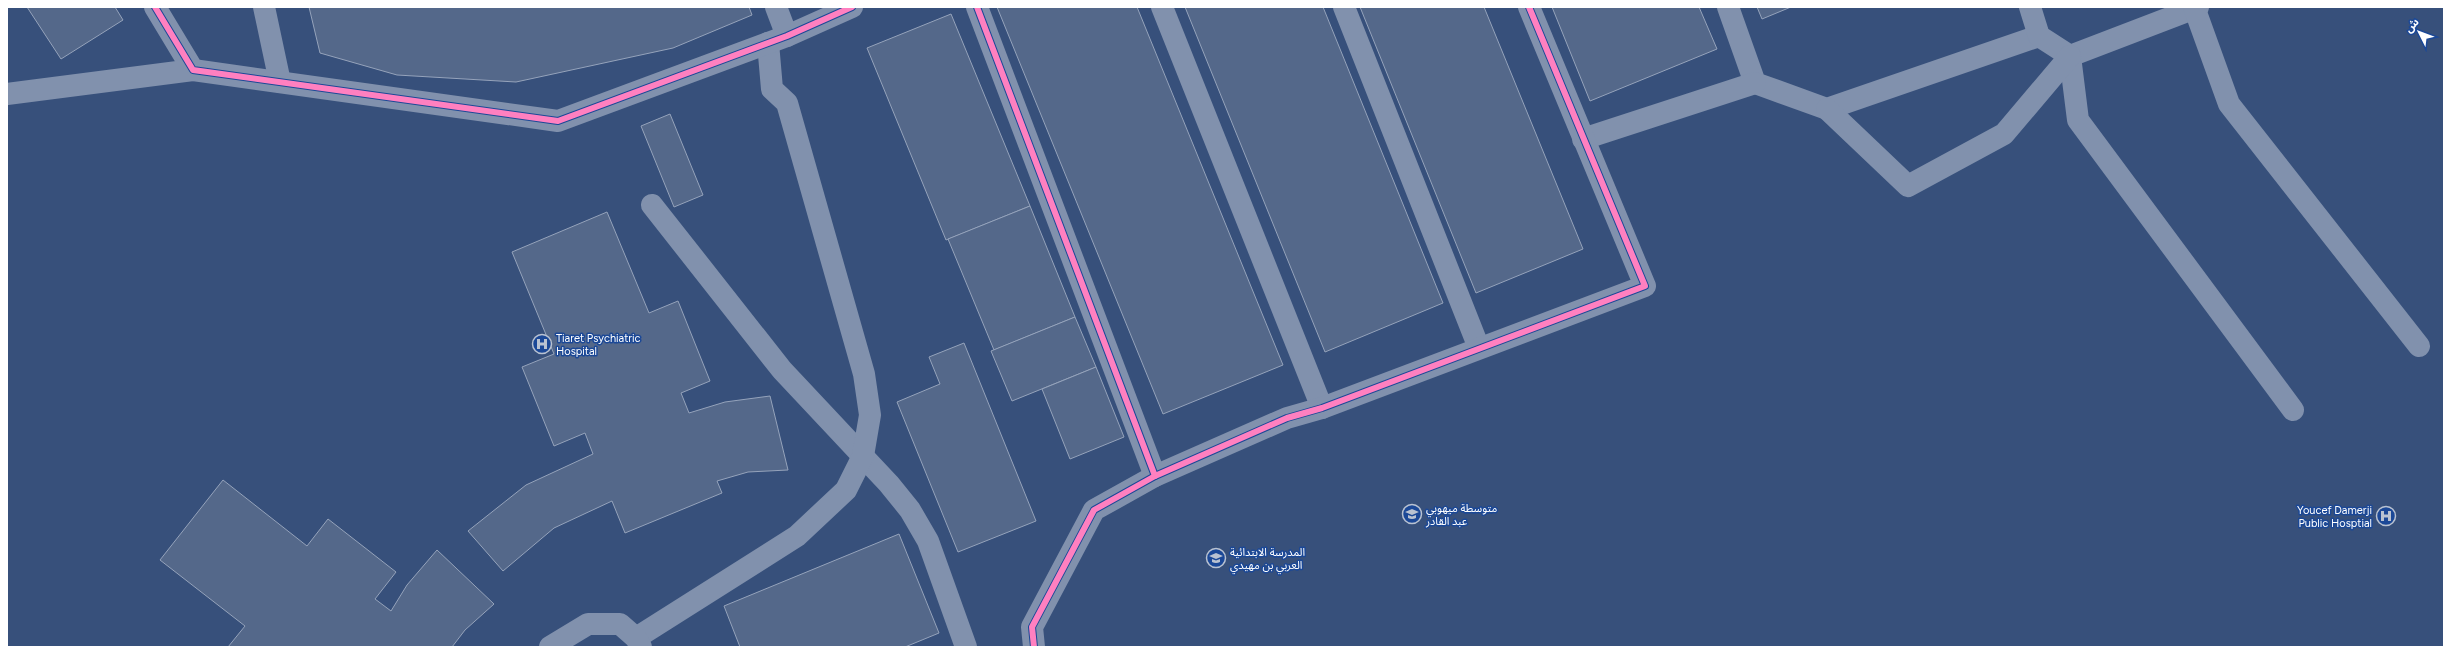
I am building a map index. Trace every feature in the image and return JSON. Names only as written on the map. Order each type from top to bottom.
[{"type":"street","points":[[155,7],[193,70]]},
{"type":"street","points":[[264,7],[280,82]]},
{"type":"street","points":[[550,647],[588,624],[620,624],[639,642],[797,536],[846,490],[863,456],[870,415],[864,374],[787,103],[772,89],[778,39],[776,7]]},
{"type":"street","points":[[7,94],[193,70],[558,121],[778,39],[852,7]]},
{"type":"street","points":[[977,7],[1155,476]]},
{"type":"street","points":[[1162,7],[1322,408]]},
{"type":"street","points":[[1344,7],[1479,348]]},
{"type":"street","points":[[1034,647],[1032,627],[1094,510],[1155,476],[1287,418],[1322,408],[1645,286],[1529,7]]},
{"type":"street","points":[[1728,7],[1755,83]]},
{"type":"street","points":[[2030,7],[2039,36],[2070,56]]},
{"type":"street","points":[[1583,140],[1755,83],[1827,109],[1908,186],[2004,134],[2070,56],[2196,7],[2229,104],[2419,346]]},
{"type":"street","points":[[1827,109],[2039,36]]},
{"type":"street","points":[[2070,56],[2078,120],[2294,410]]},
{"type":"street","points":[[652,205],[782,370],[863,456],[910,510],[928,541],[966,647]]},
{"type":"building","points":[[27,7],[115,7],[123,20],[61,59]]},
{"type":"building","points":[[309,7],[749,7],[752,15],[673,48],[516,82],[397,75],[320,53]]},
{"type":"building","points":[[997,7],[1137,7],[1283,365],[1163,414]]},
{"type":"building","points":[[1185,7],[1323,7],[1443,303],[1325,352]]},
{"type":"building","points":[[1360,7],[1484,7],[1583,249],[1476,293]]},
{"type":"building","points":[[1552,7],[1699,7],[1717,49],[1590,101]]},
{"type":"building","points":[[1757,7],[1791,7],[1762,19]]},
{"type":"building","points":[[951,14],[1030,206],[946,240],[867,48]]},
{"type":"building","points":[[670,114],[703,195],[674,207],[641,126]]},
{"type":"building","points":[[1030,206],[1075,317],[994,350],[948,239]]},
{"type":"building","points":[[607,212],[649,313],[678,301],[710,381],[681,393],[689,413],[725,402],[770,396],[788,470],[748,472],[717,481],[722,493],[625,533],[612,501],[554,528],[503,571],[468,531],[526,485],[593,454],[585,433],[554,446],[522,367],[554,354],[512,252]]},
{"type":"building","points":[[1075,317],[1096,367],[1012,401],[991,351]]},
{"type":"building","points":[[964,343],[1036,521],[958,552],[897,402],[940,384],[929,357]]},
{"type":"building","points":[[1096,367],[1124,437],[1070,459],[1042,389]]},
{"type":"building","points":[[223,480],[307,546],[328,519],[396,572],[375,599],[391,611],[407,585],[437,550],[494,604],[465,630],[452,647],[228,647],[245,626],[160,560]]},
{"type":"building","points":[[899,534],[939,633],[905,647],[740,647],[724,606]]},
{"type":"cycle path","points":[[155,7],[193,70],[558,121],[787,36],[852,7]]},
{"type":"cycle path","points":[[977,7],[1155,476]]},
{"type":"cycle path","points":[[1034,647],[1032,627],[1094,510],[1155,476],[1287,418],[1322,408],[1645,286],[1529,7]]},
{"type":"place","name":"Tiaret Psychiatric Hospital","points":[[542,344]]},
{"type":"place","name":"متوسطة ميهوبي عبد القادر","points":[[1412,514]]},
{"type":"place","name":"Youcef Damerji Public Hosptial","points":[[2386,516]]},
{"type":"place","name":"المدرسة الابتدائية العربي بن مهيدي","points":[[1216,558]]}]
